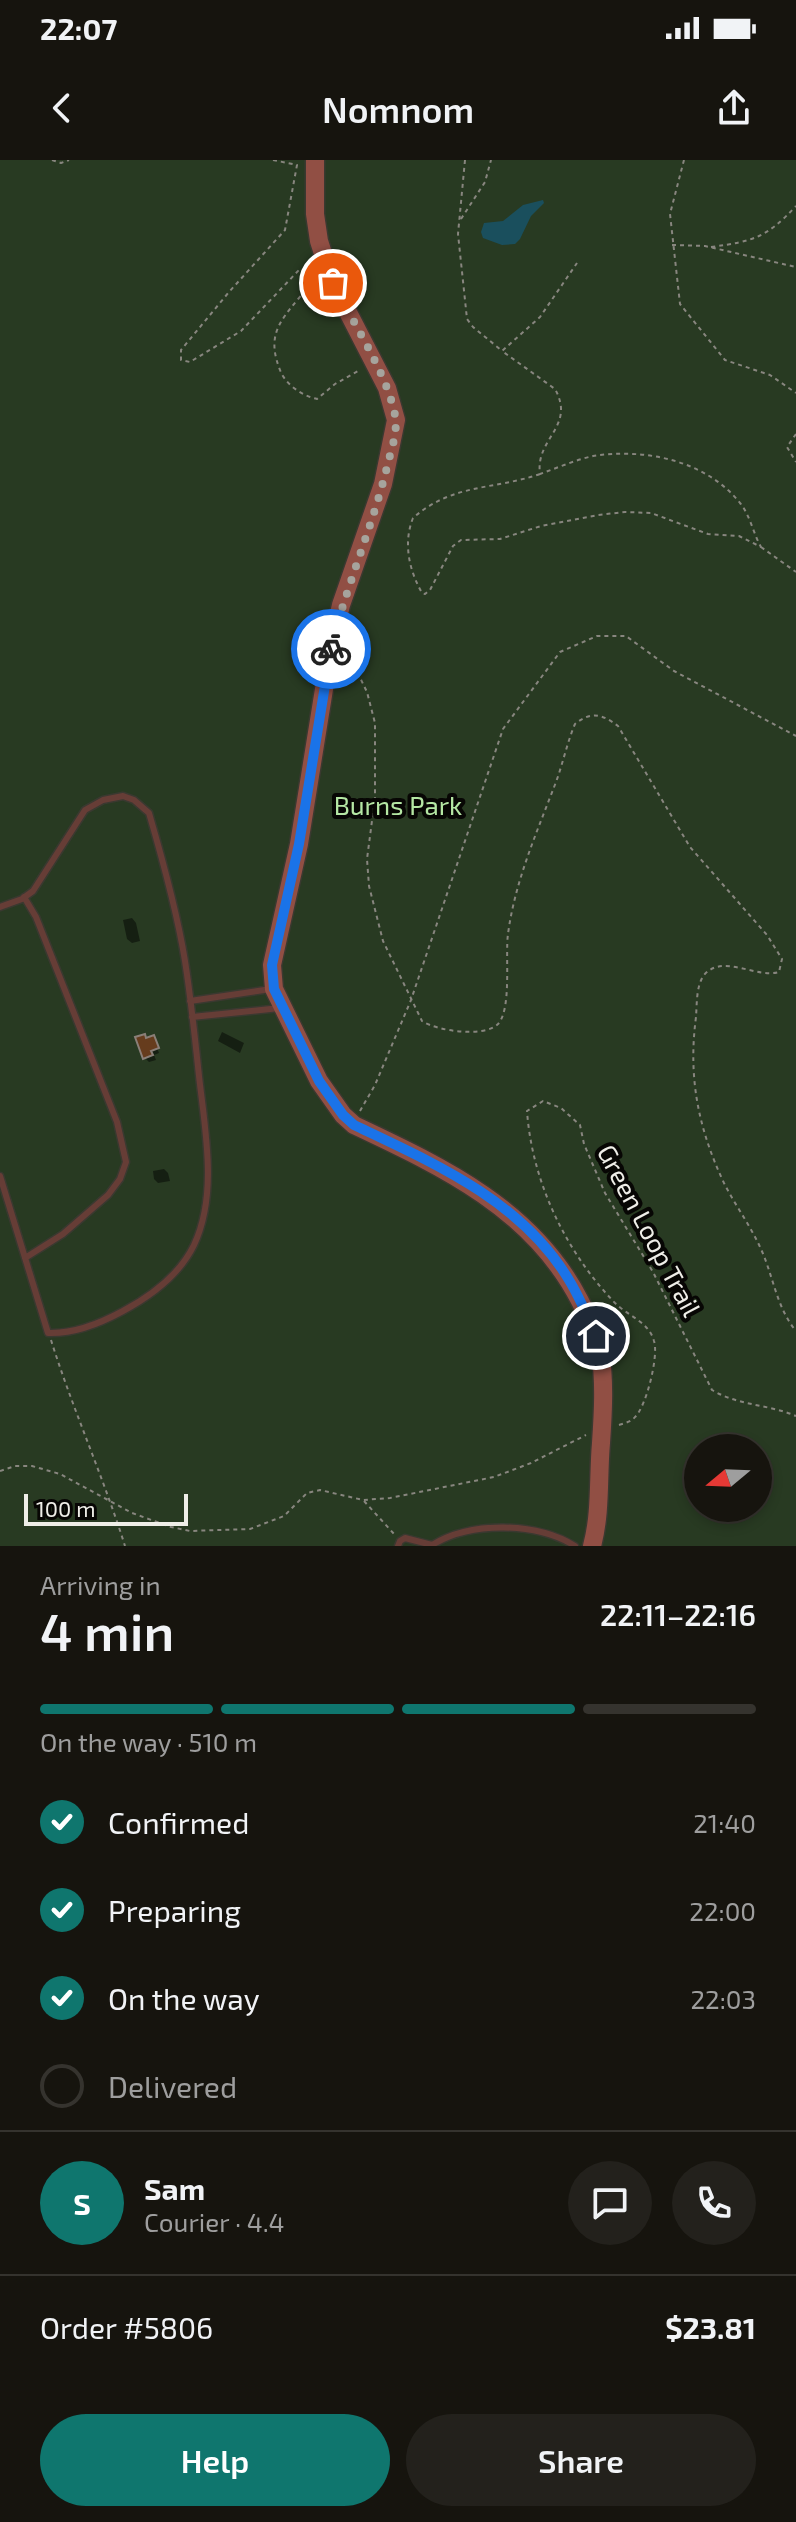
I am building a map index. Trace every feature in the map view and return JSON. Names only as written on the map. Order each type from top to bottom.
[{"type":"street","points":[[315,160],[313,193],[322,252],[333,283],[387,388],[396,420],[383,484],[341,605],[330,652],[299,844],[272,965],[274,989],[319,1081],[343,1115],[352,1123],[464,1179],[515,1217],[553,1257],[569,1280],[596,1336],[601,1368],[602,1428],[592,1546]]},
{"type":"lane","points":[[0,907],[33,891],[85,810],[103,800],[123,796],[134,800],[149,813],[175,911],[190,1001],[206,1138],[207,1189],[203,1218],[194,1245],[162,1286],[134,1305],[86,1327],[48,1333],[0,1176]]},
{"type":"lane","points":[[24,897],[36,917],[117,1122],[126,1162],[120,1179],[108,1195],[63,1234],[25,1258]]},
{"type":"lane","points":[[190,1001],[274,989]]},
{"type":"lane","points":[[192,1017],[283,1007]]},
{"type":"lane","points":[[399,1543],[410,1538],[432,1546],[456,1533],[489,1528],[539,1531],[553,1534],[575,1546]]},
{"type":"path","points":[[52,160],[61,163],[69,160]]},
{"type":"path","points":[[273,160],[297,165],[285,230],[181,350],[181,360],[190,362],[241,331],[299,270],[307,272],[310,283],[289,310],[272,343],[284,379],[317,399],[335,384],[364,369]]},
{"type":"path","points":[[465,160],[458,234],[467,319],[502,351],[555,389],[559,397],[562,412],[557,429],[544,447],[540,474]]},
{"type":"path","points":[[459,221],[485,182],[491,160]]},
{"type":"path","points":[[684,160],[670,207],[672,245],[683,311],[725,360],[770,375],[796,393]]},
{"type":"path","points":[[710,247],[746,242],[764,235],[796,206]]},
{"type":"path","points":[[672,245],[710,247],[796,267]]},
{"type":"path","points":[[502,351],[540,317],[577,263]]},
{"type":"path","points":[[796,434],[787,447],[796,462]]},
{"type":"path","points":[[761,547],[741,504],[706,473],[680,462],[637,455],[598,456],[540,474],[451,494],[430,504],[413,518],[408,552],[412,573],[425,594],[453,546],[461,540],[500,539],[541,526],[598,515],[651,513],[712,535],[739,536],[761,547],[796,572]]},
{"type":"path","points":[[352,1123],[375,1085],[411,1000],[503,729],[560,652],[597,636],[626,636],[674,671],[796,736]]},
{"type":"path","points":[[345,646],[367,692],[375,723],[375,798],[367,859],[369,886],[383,941],[422,1021],[433,1028],[476,1031],[498,1024],[505,1013],[507,938],[520,877],[575,724],[592,715],[604,715],[618,726],[690,847],[767,935],[782,959],[779,972],[769,975],[720,966],[705,974],[699,985],[693,1064],[701,1126],[725,1183],[760,1247],[784,1314],[796,1331]]},
{"type":"path","name":"Green Loop Trail","points":[[0,1471],[15,1466],[32,1466],[60,1474],[132,1513],[190,1531],[250,1529],[284,1516],[307,1493],[320,1490],[363,1500],[390,1498],[494,1477],[531,1463],[602,1428],[633,1420],[641,1409],[654,1362],[654,1342],[644,1324],[616,1304],[570,1246],[534,1162],[527,1111],[543,1101],[561,1108],[580,1125],[584,1144],[605,1193],[653,1272],[712,1390],[727,1399],[783,1410],[796,1416]]},
{"type":"path","points":[[48,1333],[125,1546]]},
{"type":"path","points":[[363,1500],[399,1543]]},
{"type":"green space","name":"Burns Park","points":[[0,160],[796,160],[796,1546],[0,1546]]},
{"type":"water","points":[[543,200],[544,203],[531,216],[515,244],[502,245],[483,238],[484,223],[503,221],[523,205]]},
{"type":"building","points":[[145,1034],[146,1038],[154,1035],[159,1048],[143,1059],[135,1037]]},
{"type":"way so far","points":[[331,649],[341,605],[383,484],[396,420],[387,388],[333,283]]},
{"type":"route","points":[[331,649],[299,844],[272,965],[274,989],[319,1081],[343,1115],[354,1125],[464,1179],[515,1217],[535,1236],[569,1280],[596,1336]]}]
